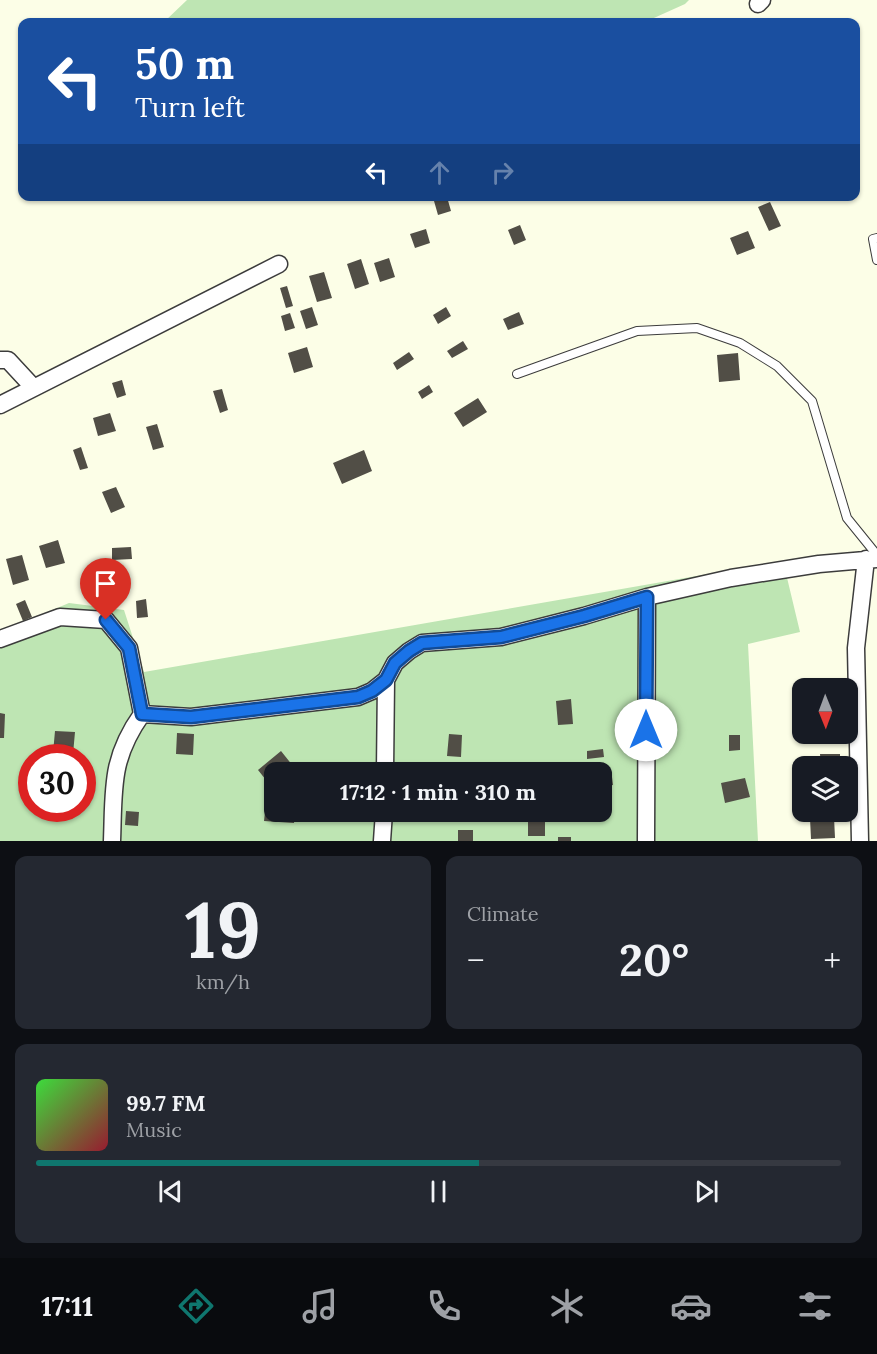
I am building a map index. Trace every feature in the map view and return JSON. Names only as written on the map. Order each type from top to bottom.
[{"type":"street","points":[[0,405],[279,264]]},
{"type":"street","points":[[0,360],[9,360],[33,387]]},
{"type":"street","points":[[142,714],[191,717],[346,699],[372,691],[386,680],[395,663],[422,643],[501,637],[647,597],[731,578],[873,558],[856,648],[860,841]]},
{"type":"street","points":[[646,841],[647,597]]},
{"type":"street","points":[[0,639],[60,617],[106,620],[129,648],[142,714],[129,732],[117,765],[112,841]]},
{"type":"street","points":[[385,762],[386,680]]},
{"type":"street","points":[[382,841],[383,822]]},
{"type":"lane","points":[[877,238],[873,239],[877,260]]},
{"type":"lane","points":[[517,374],[637,332],[697,328],[740,343],[777,366],[812,401],[847,518],[873,558]]},
{"type":"green space","points":[[187,0],[689,0],[654,18],[168,18]]},
{"type":"green space","points":[[783,561],[800,632],[748,644],[758,841],[0,841],[0,632],[69,603],[124,610],[144,672]]},
{"type":"building","points":[[434,201],[448,201],[451,211],[438,215]]},
{"type":"building","points":[[770,202],[781,226],[769,231],[758,207]]},
{"type":"building","points":[[520,225],[526,240],[514,245],[508,230]]},
{"type":"building","points":[[426,229],[430,243],[415,248],[410,234]]},
{"type":"building","points":[[748,231],[755,248],[737,255],[730,238]]},
{"type":"building","points":[[389,258],[395,277],[380,282],[374,263]]},
{"type":"building","points":[[361,259],[369,284],[355,289],[347,264]]},
{"type":"building","points":[[324,272],[332,298],[317,302],[309,276]]},
{"type":"building","points":[[287,286],[293,306],[286,308],[280,288]]},
{"type":"building","points":[[312,307],[318,325],[306,329],[300,311]]},
{"type":"building","points":[[446,307],[451,316],[438,324],[433,315]]},
{"type":"building","points":[[519,312],[524,324],[508,330],[503,319]]},
{"type":"building","points":[[290,313],[295,328],[285,331],[281,316]]},
{"type":"building","points":[[463,341],[468,349],[452,358],[447,351]]},
{"type":"building","points":[[307,347],[313,367],[294,373],[288,353]]},
{"type":"building","points":[[409,352],[414,359],[397,370],[393,363]]},
{"type":"building","points":[[738,353],[740,380],[719,382],[717,355]]},
{"type":"building","points":[[122,380],[126,395],[117,398],[112,383]]},
{"type":"building","points":[[429,385],[433,392],[422,399],[418,392]]},
{"type":"building","points":[[222,389],[228,410],[220,413],[213,391]]},
{"type":"building","points":[[478,398],[487,412],[463,427],[454,413]]},
{"type":"building","points":[[110,413],[116,431],[98,436],[93,418]]},
{"type":"building","points":[[157,424],[164,447],[153,450],[146,427]]},
{"type":"building","points":[[81,447],[88,468],[80,470],[73,450]]},
{"type":"building","points":[[364,450],[372,471],[342,484],[333,463]]},
{"type":"building","points":[[116,487],[125,507],[111,513],[102,492]]},
{"type":"building","points":[[58,540],[65,563],[46,568],[39,546]]},
{"type":"building","points":[[131,547],[132,559],[112,560],[112,548]]},
{"type":"building","points":[[22,555],[29,580],[13,585],[6,559]]},
{"type":"building","points":[[146,599],[148,617],[137,618],[136,601]]},
{"type":"building","points":[[25,600],[32,617],[23,621],[16,604]]},
{"type":"building","points":[[571,699],[573,724],[558,725],[556,701]]},
{"type":"building","points":[[0,713],[5,714],[4,738],[0,738]]},
{"type":"building","points":[[55,731],[75,732],[74,744],[54,744]]},
{"type":"building","points":[[177,733],[194,734],[193,755],[176,754]]},
{"type":"building","points":[[449,734],[462,735],[461,757],[447,756]]},
{"type":"building","points":[[729,735],[740,735],[740,750],[729,751]]},
{"type":"building","points":[[603,749],[604,757],[587,759],[587,751]]},
{"type":"building","points":[[281,751],[290,762],[268,762]]},
{"type":"building","points":[[820,754],[840,754],[840,756],[820,756]]},
{"type":"building","points":[[264,765],[264,778],[258,770]]},
{"type":"building","points":[[745,778],[750,797],[725,803],[721,783]]},
{"type":"building","points":[[126,811],[139,812],[138,826],[125,825]]},
{"type":"building","points":[[528,822],[545,822],[545,836],[528,836]]},
{"type":"building","points":[[810,822],[834,822],[835,838],[811,839]]},
{"type":"building","points":[[458,830],[473,830],[473,841],[458,841]]},
{"type":"building","points":[[558,837],[571,837],[571,841],[558,841]]},
{"type":"route","points":[[106,620],[129,648],[142,714],[191,717],[358,697],[372,691],[386,680],[395,663],[422,643],[501,637],[647,597],[646,730]]}]
